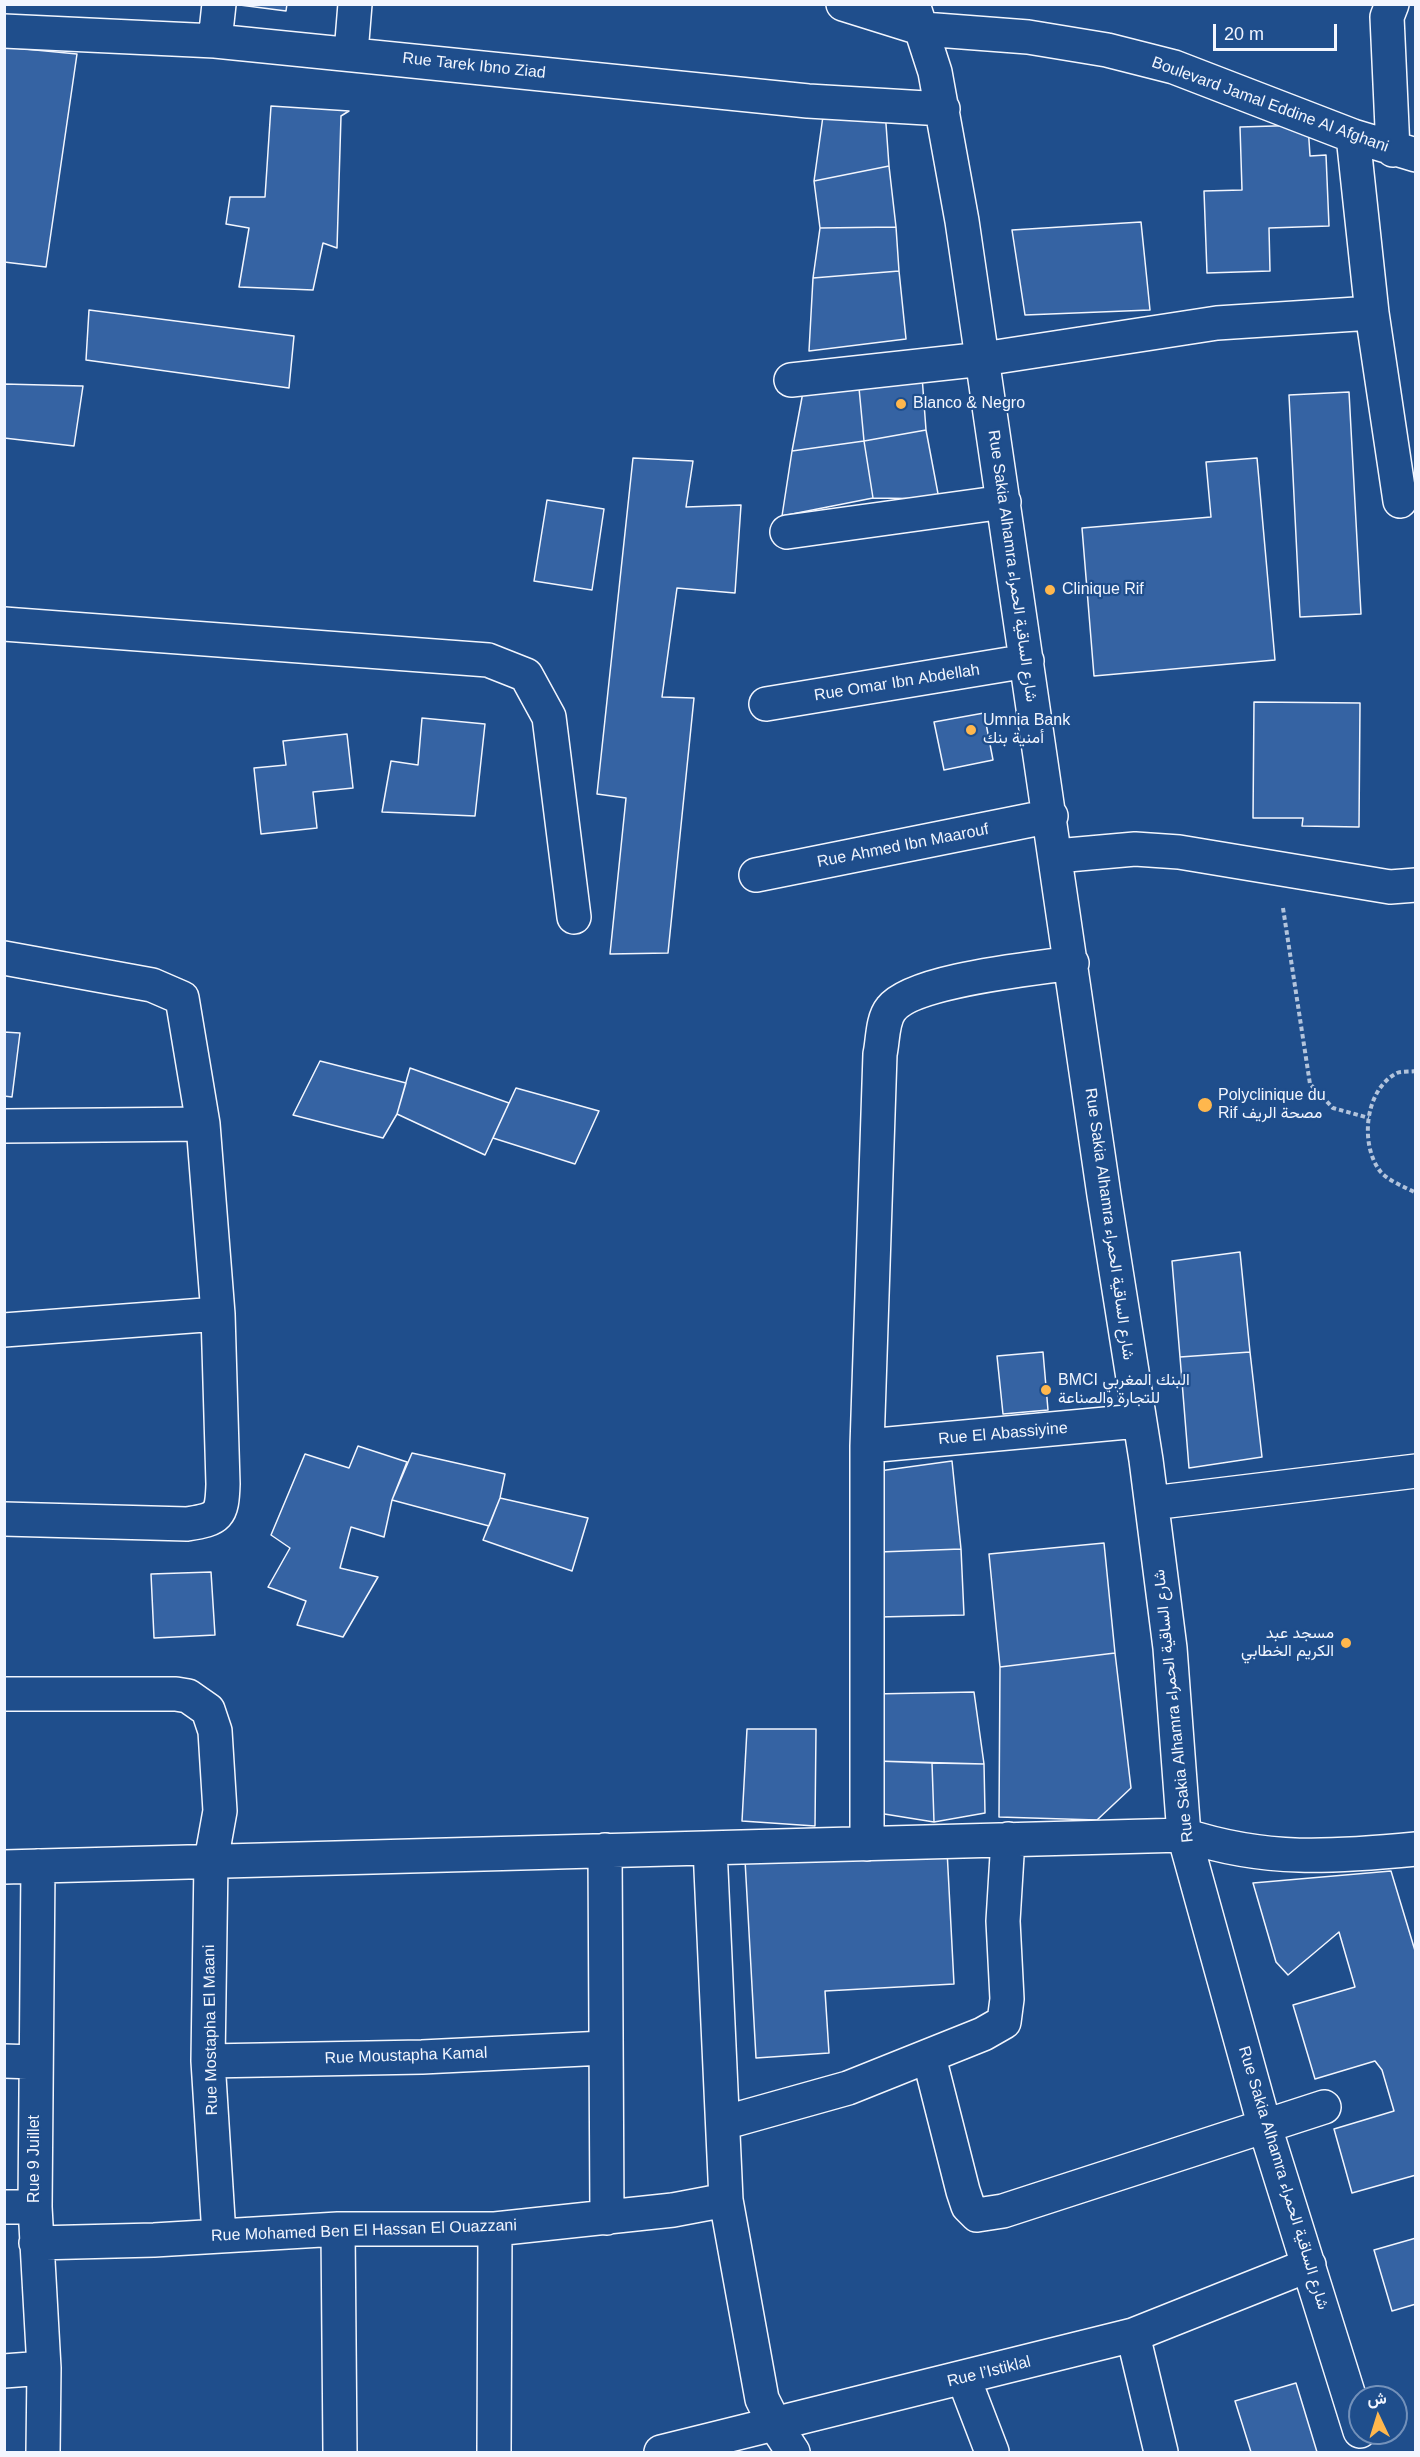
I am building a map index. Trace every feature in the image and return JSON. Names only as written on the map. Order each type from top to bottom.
[{"type":"street","points":[[215,40],[219,4]]},
{"type":"street","points":[[351,52],[355,4]]},
{"type":"street","name":"Boulevard Jamal Eddine Al Afghani","points":[[843,4],[916,11],[1174,67],[1353,136],[1404,153]]},
{"type":"street","points":[[1392,4],[1387,17],[1404,153]]},
{"type":"street","name":"Rue Sakia Alhamra شارع الساقية الحمراء","points":[[916,11],[943,109],[983,359],[1138,1421],[1152,1503],[1170,1648],[1184,1835],[1264,2124],[1348,2393]]},
{"type":"street","name":"Rue Tarek Ibno Ziad","points":[[4,31],[40,18],[215,40],[351,52],[729,93],[943,109]]},
{"type":"street","points":[[1353,136],[1372,313],[1400,501]]},
{"type":"street","points":[[791,380],[983,359],[1216,323],[1372,313]]},
{"type":"street","points":[[787,532],[1004,502]]},
{"type":"street","points":[[4,624],[488,660],[526,675],[549,717],[574,917]]},
{"type":"street","name":"Rue Omar Ibn Abdellah","points":[[766,704],[1027,661]]},
{"type":"street","name":"Rue Ahmed Ibn Maarouf","points":[[756,875],[1050,816]]},
{"type":"street","points":[[1056,856],[1135,849],[1179,852],[1390,887],[1416,885]]},
{"type":"street","points":[[4,957],[152,985],[179,996],[184,1004],[203,1124],[218,1314],[224,1484],[222,1507],[217,1515],[207,1521],[187,1524],[4,1519]]},
{"type":"street","points":[[867,1844],[867,1446],[880,1054],[890,1010],[911,994],[958,981],[1072,963]]},
{"type":"street","points":[[4,1126],[203,1124]]},
{"type":"street","points":[[4,1330],[218,1314]]},
{"type":"street","name":"Rue El Abassiyine","points":[[867,1446],[1138,1421]]},
{"type":"street","points":[[1152,1503],[1416,1471]]},
{"type":"street","name":"Rue Mostapha El Maani","points":[[4,1694],[176,1694],[188,1696],[208,1710],[215,1731],[220,1811],[211,1861],[208,2061],[219,2235]]},
{"type":"street","points":[[4,1867],[1184,1835],[1208,1843],[1285,1857],[1337,1856],[1416,1849]]},
{"type":"street","points":[[723,2123],[848,2088],[983,2034],[1000,2025],[1006,2017],[1003,1921],[1008,1839]]},
{"type":"street","points":[[710,1848],[726,2200],[762,2399],[793,2452]]},
{"type":"street","points":[[605,1850],[604,2048],[607,2217]]},
{"type":"street","name":"Rue 9 Juillet","points":[[38,1866],[20,2061],[20,2207],[36,2243],[44,2367],[43,2452]]},
{"type":"street","name":"Rue Moustapha Kamal","points":[[208,2061],[422,2057],[604,2048]]},
{"type":"street","points":[[929,2056],[963,2191],[968,2206],[977,2215],[1003,2211],[1264,2124],[1324,2107]]},
{"type":"street","name":"Rue Mohamed Ben El Hassan El Ouazzani","points":[[36,2243],[154,2240],[338,2229],[495,2229],[673,2210],[726,2200]]},
{"type":"street","points":[[338,2229],[340,2452]]},
{"type":"street","points":[[494,2452],[495,2229]]},
{"type":"street","name":"Rue l’Istiklal","points":[[661,2452],[964,2379],[1133,2335],[1309,2265]]},
{"type":"street","points":[[1133,2335],[1161,2452]]},
{"type":"street","points":[[4,2371],[44,2367]]},
{"type":"street","points":[[964,2379],[992,2452]]},
{"type":"path","points":[[1277,868],[1310,1084],[1333,1108],[1369,1118]]},
{"type":"path","points":[[1416,1071],[1397,1073],[1379,1090],[1369,1118],[1366,1135],[1372,1158],[1382,1174],[1416,1193]]},
{"type":"building","points":[[232,4],[287,4],[286,11]]},
{"type":"building","points":[[4,47],[77,54],[46,267],[4,262]]},
{"type":"building","points":[[271,106],[349,111],[341,116],[337,248],[323,243],[313,290],[239,287],[249,228],[226,224],[230,197],[265,197]]},
{"type":"building","points":[[824,109],[885,110],[889,166],[814,181]]},
{"type":"building","points":[[1308,125],[1310,156],[1326,155],[1329,226],[1269,228],[1270,271],[1207,273],[1204,191],[1242,190],[1240,127]]},
{"type":"building","points":[[889,166],[896,227],[820,228],[814,181]]},
{"type":"building","points":[[1141,222],[1150,310],[1025,315],[1012,230]]},
{"type":"building","points":[[896,227],[899,271],[813,278],[820,228]]},
{"type":"building","points":[[899,271],[906,339],[809,351],[813,278]]},
{"type":"building","points":[[89,310],[294,336],[289,388],[86,360]]},
{"type":"building","points":[[922,376],[926,430],[864,441],[859,388]]},
{"type":"building","points":[[4,384],[83,386],[74,446],[4,438]]},
{"type":"building","points":[[859,388],[864,441],[792,451],[803,392]]},
{"type":"building","points":[[1349,392],[1361,614],[1300,617],[1289,395]]},
{"type":"building","points":[[926,430],[939,499],[873,498],[864,441]]},
{"type":"building","points":[[864,441],[873,498],[782,516],[792,451]]},
{"type":"building","points":[[633,458],[693,461],[686,507],[741,505],[735,593],[677,588],[662,697],[694,698],[668,953],[610,954],[626,798],[597,794]]},
{"type":"building","points":[[1257,458],[1275,660],[1094,676],[1082,528],[1211,517],[1206,462]]},
{"type":"building","points":[[547,500],[604,509],[592,590],[534,581]]},
{"type":"building","points":[[1254,702],[1360,703],[1359,827],[1302,826],[1303,818],[1253,818]]},
{"type":"building","points":[[984,713],[993,760],[944,770],[934,722]]},
{"type":"building","points":[[422,718],[485,724],[475,816],[382,812],[391,761],[418,765]]},
{"type":"building","points":[[347,734],[353,788],[313,792],[317,828],[261,834],[254,768],[286,765],[283,741]]},
{"type":"building","points":[[4,1032],[20,1033],[12,1097],[4,1096]]},
{"type":"building","points":[[320,1061],[406,1083],[397,1114],[383,1138],[293,1115]]},
{"type":"building","points":[[410,1068],[509,1103],[485,1155],[397,1114]]},
{"type":"building","points":[[516,1088],[599,1111],[575,1164],[493,1138]]},
{"type":"building","points":[[1240,1252],[1250,1352],[1180,1357],[1172,1261]]},
{"type":"building","points":[[1043,1352],[1048,1410],[1003,1414],[997,1356]]},
{"type":"building","points":[[1250,1352],[1262,1457],[1189,1468],[1180,1357]]},
{"type":"building","points":[[358,1446],[407,1462],[392,1500],[384,1537],[351,1527],[340,1568],[378,1577],[343,1637],[297,1625],[306,1601],[268,1587],[290,1548],[271,1535],[305,1454],[349,1468]]},
{"type":"building","points":[[412,1453],[505,1474],[500,1498],[489,1526],[392,1500]]},
{"type":"building","points":[[952,1461],[961,1549],[879,1552],[879,1471]]},
{"type":"building","points":[[500,1498],[588,1518],[572,1571],[483,1540]]},
{"type":"building","points":[[1104,1543],[1115,1653],[1000,1667],[989,1554]]},
{"type":"building","points":[[961,1549],[964,1615],[879,1617],[879,1552]]},
{"type":"building","points":[[211,1572],[215,1635],[154,1638],[151,1574]]},
{"type":"building","points":[[1115,1653],[1131,1788],[1097,1820],[999,1817],[1000,1667]]},
{"type":"building","points":[[974,1692],[984,1764],[876,1761],[873,1694]]},
{"type":"building","points":[[747,1729],[816,1729],[815,1826],[742,1821]]},
{"type":"building","points":[[876,1761],[932,1763],[934,1822],[872,1812]]},
{"type":"building","points":[[932,1763],[984,1764],[985,1813],[934,1822]]},
{"type":"building","points":[[947,1850],[954,1984],[825,1991],[829,2053],[756,2058],[745,1860]]},
{"type":"building","points":[[1391,1871],[1416,1954],[1416,2175],[1352,2193],[1334,2129],[1394,2111],[1382,2070],[1375,2061],[1315,2079],[1293,2005],[1355,1987],[1339,1932],[1288,1975],[1276,1962],[1253,1883]]},
{"type":"building","points":[[1416,2238],[1416,2304],[1392,2311],[1374,2250]]},
{"type":"building","points":[[1296,2383],[1317,2452],[1251,2452],[1235,2401]]},
{"type":"place","name":"Blanco & Negro","points":[[901,404]]},
{"type":"place","name":"Clinique Rif","points":[[1050,590]]},
{"type":"place","name":"Umnia Bank أمنية بنك","points":[[971,730]]},
{"type":"place","name":"Polyclinique du Rif مصحة الريف","points":[[1205,1105]]},
{"type":"place","name":"BMCI البنك المغربي للتجارة والصناعة","points":[[1046,1390]]},
{"type":"place","name":"مسجد عبد الكريم الخطابي","points":[[1346,1643]]}]
